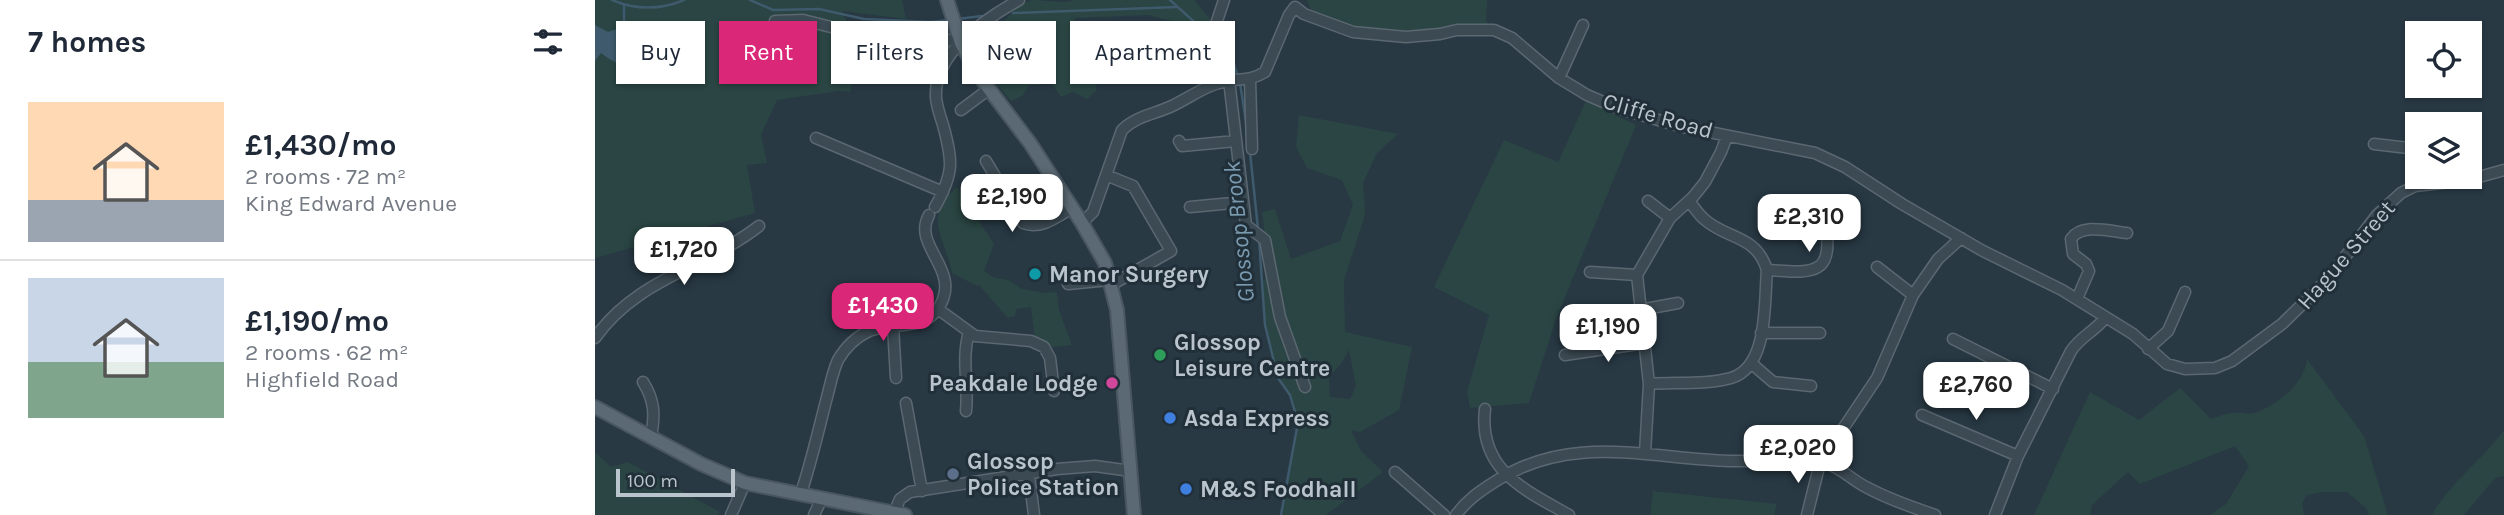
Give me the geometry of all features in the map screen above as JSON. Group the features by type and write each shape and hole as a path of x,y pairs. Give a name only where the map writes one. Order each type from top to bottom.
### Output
{"main road":[{"path":"947,0 961,43 977,73 1030,143 1100,251 1117,310 1134,515"},
{"path":"595,407 701,464 745,482 898,514"}],"street":[{"path":"801,494 839,359 847,347 869,331 922,321 938,309 943,297 944,272 924,232 924,224 950,177 951,164 936,99 937,83 950,56 961,43 981,23 1019,0"},
{"path":"1217,21 1224,0"},
{"name":"Cliffe Road","path":"1249,80 1265,72 1295,7 1304,14 1353,32 1406,37 1457,30 1494,30 1513,38 1559,78 1587,95 1639,116 1815,153 1845,167 1983,251"},
{"path":"775,21 807,21"},
{"path":"817,24 855,33 937,37 961,43"},
{"path":"1559,78 1583,26"},
{"path":"1235,81 1249,80 1252,149"},
{"path":"1082,223 1089,219 1093,212 1122,130 1131,122 1170,107 1203,89 1222,84"},
{"path":"1233,84 1245,225 1265,240 1280,317 1305,387"},
{"path":"961,110 989,89"},
{"path":"1645,453 1649,384 1637,275 1670,218 1689,201 1710,174 1727,136"},
{"path":"816,138 943,192"},
{"path":"1179,141 1182,146 1236,141"},
{"path":"2374,144 2405,148"},
{"path":"986,161 1023,223 1033,227 1072,208"},
{"name":"Hague Street","path":"2482,176 2504,170"},
{"path":"1068,284 1110,283 1171,251 1133,186 1106,175"},
{"name":"Hague Street","path":"1983,251 2077,299 2133,334 2167,364 2185,369 2215,368 2232,361 2300,309 2328,279 2387,204 2410,189"},
{"path":"1648,201 1670,218"},
{"path":"1649,384 1728,379 1744,372 1759,349 1767,270 1763,258 1754,246 1704,219 1689,201"},
{"path":"1191,207 1243,202"},
{"path":"1767,270 1809,270 1817,267 1827,257 1829,248 1822,221 1818,211 1807,205"},
{"path":"595,338 623,306 651,287 743,238 759,226"},
{"path":"2077,299 2089,271 2086,264 2073,254 2071,239 2074,234 2082,229 2127,233"},
{"path":"1807,515 1820,463 1882,367 1913,295 1938,259 1961,238"},
{"path":"1877,267 1913,295"},
{"path":"1590,272 1637,275"},
{"path":"2148,349 2168,331 2185,292"},
{"path":"1640,310 1678,303"},
{"path":"938,309 969,332 982,338 1031,341 1044,347 1050,358 1054,391"},
{"path":"1995,515 2018,456 2073,347 2105,318"},
{"path":"893,326 896,379"},
{"path":"966,411 968,395 964,361 969,332"},
{"path":"1761,333 1820,334"},
{"path":"1953,339 2053,389"},
{"path":"1565,355 1645,343"},
{"path":"1752,363 1773,382 1811,386"},
{"path":"643,382 654,402 655,416 651,437"},
{"path":"906,403 922,491"},
{"path":"1485,409 1485,432 1491,451 1505,475 1515,484 1569,515"},
{"path":"1922,415 2018,456"},
{"path":"1456,515 1470,499 1505,475 1541,459 1574,452 1604,450 1728,461 1826,463 1906,510 1935,515"},
{"path":"898,514 900,499 910,492 1057,469 1095,467 1131,471"},
{"path":"1395,472 1444,515"},
{"path":"1029,475 1034,515"},
{"path":"731,515 745,482"},
{"path":"814,515 822,498"}],"green space":[{"path":"595,0 902,0 906,19 842,11 846,21 831,21 831,84 851,84 850,92 839,91 777,100 761,135 767,163 747,165 755,213 595,258"},
{"path":"1032,0 1194,0 1212,21 1171,21 1148,15 1074,18 1075,21 1070,21 1070,84 1097,84 1096,91 1087,99 1073,92 1061,97 1052,84 1056,84 1056,21 1003,21 1018,6"},
{"path":"1307,0 1487,0 1486,21 1491,27 1458,25 1417,33 1355,28 1311,10"},
{"path":"998,84 1041,84 1029,85 1023,95 1011,101"},
{"path":"1586,101 1636,125 1556,319 1529,403 1470,408 1467,392 1489,315 1434,287 1504,140 1558,162"},
{"path":"1299,115 1398,134 1377,153 1363,183 1365,215 1344,280 1345,332 1412,347 1399,410 1360,432 1351,430 1361,451 1383,472 1326,515 1281,515 1298,422 1290,395 1278,378 1265,325 1263,282 1269,269 1262,212 1275,209 1291,259 1340,241 1353,205 1342,180 1307,168 1296,147","holes":["1349,350 1356,386 1350,399 1330,397 1329,377"]},
{"path":"957,187 994,244 984,271 995,278 1008,280 1022,289 1057,292 1059,310 1072,345 1053,347 1035,338 1031,307 1016,309 1015,316 1008,318 979,285 952,273 939,231 938,214 942,203"},
{"path":"2307,359 2364,436 2388,515 2369,515 2366,508 2347,492 2323,492 2307,495 2302,503 2304,515 2210,515 2226,504 2249,466 2235,446 2140,484 2128,472 2092,505 2090,515 2034,515 2090,392 2139,420 2180,388 2211,419 2230,413 2253,413 2276,402 2291,390 2302,376"},
{"path":"2504,430 2504,476 2495,478 2464,515 2432,515 2448,492"},
{"path":"595,452 611,467 628,462 720,512 718,515 595,515"},
{"path":"1653,491 1777,504 1774,515 1650,515"}],"water":[{"path":"595,25 608,32 616,30 616,62 601,53 595,61"}],"waterway":[{"path":"612,0 648,8 684,0"},
{"path":"750,0 773,10 819,9 864,19 930,22 950,20"},
{"name":"Glossop Brook","path":"1170,0 1231,55 1238,77"},
{"path":"624,5 624,21"},
{"path":"1013,13 1177,7"},
{"path":"957,19 982,16"},
{"name":"Glossop Brook","path":"1240,83 1247,128"},
{"name":"Glossop Brook","path":"1250,152 1258,229"},
{"name":"Glossop Brook","path":"1259,239 1265,325 1278,378 1290,395 1298,422 1281,515"}],"place":[{"name":"Manor Surgery","path":"1035,274"},
{"name":"Glossop Leisure Centre","path":"1160,355"},
{"name":"Peakdale Lodge","path":"1112,383"},
{"name":"Asda Express","path":"1170,418"},
{"name":"Glossop Police Station","path":"953,474"},
{"name":"M&S Foodhall","path":"1186,489"}]}
